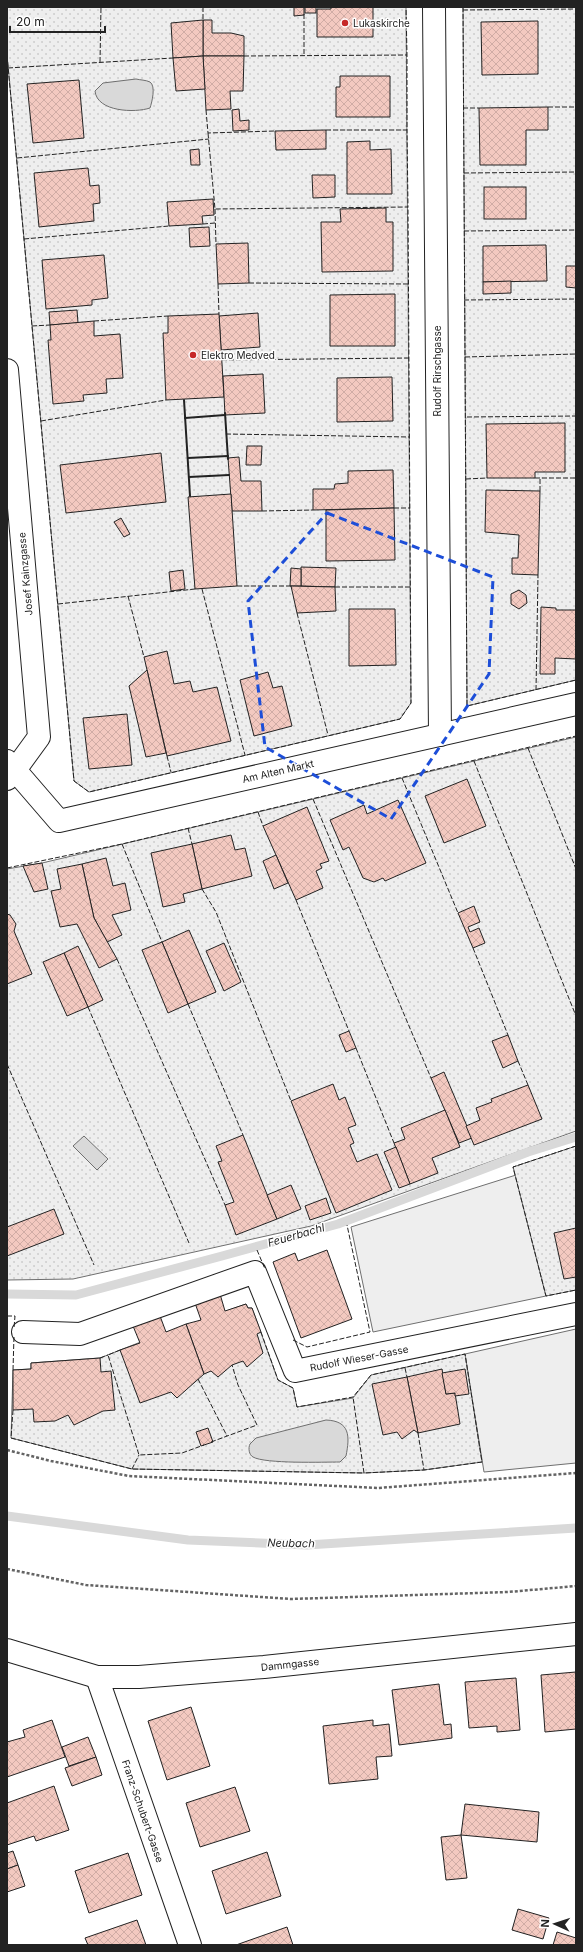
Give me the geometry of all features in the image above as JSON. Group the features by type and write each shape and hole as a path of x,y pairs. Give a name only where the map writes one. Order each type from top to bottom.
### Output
{"street":[{"name":"Rudolf Rirschgasse","path":"434,7 440,735"},
{"name":"Josef Kainzgasse","path":"7,370 39,737 10,770"},
{"name":"Am Alten Markt","path":"10,770 60,821 576,704"},
{"name":"Rudolf Wieser-Gasse","path":"23,1332 80,1334 255,1272 295,1371 576,1314"},
{"name":"Dammgasse","path":"7,1650 97,1677 181,1675 576,1634"},
{"name":"Franz-Schubert-Gasse","path":"97,1677 190,1945"}],"path":[{"path":"7,1450 51,1461 129,1476 378,1488 576,1473"},
{"path":"7,1569 86,1585 291,1599 508,1592 576,1586"}],"highlighted area":[{"path":"327,513 493,577 489,674 391,819 265,747 248,601"}],"shaded area":[{"path":"7,7 406,7 411,703 400,719 89,792 74,781 7,55"},
{"path":"463,7 576,7 576,680 467,706"},
{"path":"136,79 148,81 152,84 153,94 150,108 143,110 118,109 109,107 97,98 95,91 103,83"},
{"path":"576,737 576,1131 311,1226 73,1279 7,1280 7,869 42,863"},
{"path":"84,1136 108,1159 97,1170 73,1146"},
{"path":"576,1146 576,1290 546,1296 513,1167"},
{"path":"516,1175 546,1296 373,1332 351,1227"},
{"path":"246,1304 248,1308 252,1308 278,1380 293,1388 297,1407 353,1398 371,1375 465,1354 482,1462 424,1470 364,1473 132,1469 11,1438 13,1370 31,1369 31,1363 100,1358 166,1332 187,1327 201,1320"},
{"path":"576,1329 576,1463 484,1472 465,1354"},
{"path":"326,1420 340,1423 344,1427 348,1436 346,1456 340,1462 269,1461 253,1457 250,1453 250,1444 256,1438"}],"building":[{"path":"294,7 304,7 304,15 294,16"},
{"path":"305,7 316,7 316,13 305,13"},
{"name":"Lukaskirche","path":"331,7 373,7 373,37 317,37 317,9 331,9"},
{"path":"203,20 212,20 212,33 231,33 244,36 244,56 203,56"},
{"path":"203,20 203,56 173,58 171,23"},
{"path":"538,21 538,74 482,75 481,22"},
{"path":"203,56 244,56 243,91 230,91 231,109 206,110"},
{"path":"203,56 205,89 176,91 173,58"},
{"path":"340,76 390,76 390,117 336,117 336,87 340,87"},
{"path":"79,80 84,138 33,143 27,84"},
{"path":"548,107 548,130 526,130 526,165 480,165 479,108"},
{"path":"239,109 240,121 249,120 249,130 233,131 232,110"},
{"path":"326,130 326,149 276,150 275,131"},
{"path":"370,141 370,150 391,149 392,194 347,194 347,142"},
{"path":"199,149 200,165 191,165 190,150"},
{"path":"88,168 90,186 99,185 100,203 93,204 94,221 39,227 34,173"},
{"path":"312,175 335,175 335,197 313,198"},
{"path":"484,187 526,187 526,219 484,219"},
{"path":"213,199 214,215 202,216 203,224 169,226 167,202"},
{"path":"386,208 386,222 393,222 393,271 322,272 321,222 341,222 340,209"},
{"path":"209,227 210,246 190,247 189,228"},
{"path":"248,243 249,283 218,284 216,244"},
{"path":"546,245 547,281 483,282 483,246"},
{"path":"104,255 108,298 92,300 92,305 46,309 42,260"},
{"path":"566,266 576,266 576,288 566,287"},
{"path":"511,281 511,293 483,294 483,282"},
{"path":"395,294 395,346 330,346 330,295"},
{"path":"77,310 78,323 50,325 49,312"},
{"path":"258,313 260,347 221,350 219,316"},
{"name":"Elektro Medved","path":"219,314 224,397 166,400 163,333 168,333 168,316"},
{"path":"94,321 94,336 120,334 123,378 106,379 107,393 83,395 84,401 53,404 48,340 51,340 50,325"},
{"path":"263,374 265,413 225,415 223,376"},
{"path":"392,377 393,421 337,422 337,378"},
{"path":"565,423 565,472 535,472 535,478 487,478 486,424"},
{"path":"247,446 262,446 261,465 246,465"},
{"path":"161,453 166,502 66,513 60,465"},
{"path":"239,457 241,481 261,481 262,511 232,511 228,458"},
{"path":"393,470 394,508 313,510 313,489 334,489 335,484 348,483 348,471"},
{"path":"486,490 540,491 538,575 512,574 512,558 518,558 519,535 485,532"},
{"path":"231,494 237,586 195,589 188,497"},
{"path":"394,508 395,560 326,561 326,510"},
{"path":"121,518 130,534 124,537 114,522"},
{"path":"301,567 336,568 335,587 301,586"},
{"path":"291,568 301,569 301,586 290,586"},
{"path":"183,570 185,589 171,591 169,572"},
{"path":"291,586 335,587 336,611 297,613"},
{"path":"519,590 526,595 527,603 519,609 511,604 511,594"},
{"path":"541,607 556,608 556,610 576,610 576,659 555,658 555,674 540,674"},
{"path":"349,609 395,609 396,665 349,666"},
{"path":"167,651 174,684 190,681 193,692 217,687 231,741 167,756 144,657"},
{"path":"147,670 166,753 146,757 129,686"},
{"path":"268,672 273,688 282,686 292,726 254,736 240,680"},
{"path":"127,714 132,765 89,769 83,718"},
{"path":"467,779 486,826 444,843 425,796"},
{"path":"398,800 426,863 385,881 383,878 374,882 363,878 349,847 343,850 330,820 364,805 367,814"},
{"path":"307,807 329,861 320,864 322,868 316,871 323,888 296,900 263,826"},
{"path":"231,835 235,850 245,848 252,876 202,889 192,844"},
{"path":"192,844 202,889 183,894 185,902 163,907 151,853"},
{"path":"276,855 288,883 274,889 263,861"},
{"path":"106,858 113,886 125,883 131,910 112,915 122,935 107,942 94,918 82,864"},
{"path":"42,863 48,889 34,892 23,866"},
{"path":"82,864 94,918 117,959 99,968 77,924 60,927 51,891 61,889 57,869"},
{"path":"474,906 480,922 468,927 470,932 479,928 485,943 473,948 458,913"},
{"path":"7,914 10,915 16,924 14,931 32,974 7,984"},
{"path":"189,930 216,992 188,1004 162,942"},
{"path":"162,942 188,1004 168,1013 142,950"},
{"path":"224,943 241,982 224,991 206,951"},
{"path":"78,946 103,1000 88,1007 64,953"},
{"path":"64,953 88,1007 67,1016 43,962"},
{"path":"349,1031 356,1048 346,1052 339,1035"},
{"path":"508,1035 518,1061 503,1068 492,1041"},
{"path":"444,1072 472,1138 459,1143 431,1078"},
{"path":"333,1084 339,1100 345,1097 356,1125 348,1128 354,1143 350,1145 357,1162 377,1154 392,1190 336,1213 291,1101"},
{"path":"528,1085 542,1119 474,1145 466,1126 480,1120 476,1108 492,1102 491,1099"},
{"path":"445,1110 460,1147 432,1158 438,1173 410,1184 394,1143 405,1139 401,1128"},
{"path":"243,1135 277,1219 236,1235 225,1205 234,1202 218,1162 222,1161 216,1146"},
{"path":"396,1147 410,1184 399,1188 384,1152"},
{"path":"291,1185 301,1209 277,1219 267,1195"},
{"path":"326,1198 331,1213 310,1220 305,1206"},
{"path":"54,1209 64,1234 7,1256 7,1227"},
{"path":"576,1228 576,1277 564,1279 554,1233"},
{"path":"327,1250 352,1319 301,1338 273,1262 295,1253 298,1261"},
{"path":"220,1294 225,1311 246,1304 248,1308 252,1308 261,1332 257,1334 263,1353 247,1367 243,1361 232,1365 218,1377 211,1371 204,1374 186,1324 201,1320 195,1303"},
{"path":"160,1316 166,1332 186,1324 204,1374 177,1398 171,1392 140,1403 120,1350 140,1343 133,1326"},
{"path":"100,1358 101,1372 111,1371 115,1410 103,1411 74,1425 68,1415 55,1421 34,1422 33,1409 13,1410 13,1370 31,1369 31,1363"},
{"path":"442,1369 446,1394 455,1393 460,1424 418,1433 407,1377"},
{"path":"465,1369 469,1394 455,1396 455,1393 446,1394 442,1373"},
{"path":"407,1377 418,1433 414,1430 402,1439 397,1432 383,1435 372,1384"},
{"path":"208,1428 213,1442 201,1446 196,1432"},
{"path":"576,1672 576,1729 545,1732 541,1675"},
{"path":"516,1678 520,1730 497,1732 497,1726 469,1728 465,1682"},
{"path":"439,1684 444,1725 451,1724 452,1738 399,1745 392,1690"},
{"path":"191,1707 210,1766 167,1780 148,1721"},
{"path":"52,1720 65,1757 7,1777 7,1742 25,1737 23,1730"},
{"path":"373,1720 373,1726 389,1724 392,1756 376,1757 378,1779 329,1784 323,1726"},
{"path":"88,1737 96,1757 69,1766 62,1747"},
{"path":"96,1757 102,1775 72,1786 65,1768"},
{"path":"54,1786 69,1830 36,1841 34,1836 7,1845 7,1803"},
{"path":"235,1787 250,1831 200,1847 186,1803"},
{"path":"465,1804 539,1812 537,1842 461,1835"},
{"path":"461,1835 467,1878 446,1880 441,1837"},
{"path":"13,1851 18,1865 7,1869 7,1853"},
{"path":"267,1852 281,1896 226,1914 212,1871"},
{"path":"128,1853 142,1895 89,1913 75,1871"},
{"path":"18,1865 25,1886 7,1892 7,1869"},
{"path":"518,1909 549,1918 543,1939 512,1930"},
{"path":"137,1920 146,1945 88,1945 85,1938"},
{"path":"287,1927 293,1945 236,1945"},
{"path":"557,1932 576,1938 576,1945 553,1945"}],"waterway":[{"name":"Feuerbachl","path":"7,1294 76,1295 338,1224 528,1152 576,1137"},
{"name":"Neubach","path":"7,1516 188,1540 307,1545 576,1528"}],"fence":[{"path":"100,62 101,7"},
{"path":"203,7 203,20"},
{"path":"244,56 407,55 406,7"},
{"path":"463,7 467,706 576,680"},
{"path":"463,10 576,9"},
{"path":"304,14 304,56"},
{"path":"7,55 74,781 89,792 400,719 411,703 408,207"},
{"path":"326,130 407,130 407,55"},
{"path":"8,68 173,58"},
{"path":"548,107 576,107"},
{"path":"463,108 479,108"},
{"path":"206,110 208,133 275,131"},
{"path":"208,133 215,209 408,207 407,130"},
{"path":"17,158 209,139"},
{"path":"464,173 576,172"},
{"path":"215,209 216,244"},
{"path":"203,224 215,223"},
{"path":"24,239 169,226"},
{"path":"464,231 576,230"},
{"path":"249,283 408,284"},
{"path":"218,284 219,314"},
{"path":"464,300 576,299"},
{"path":"94,321 168,316"},
{"path":"32,326 50,325"},
{"path":"465,357 576,354"},
{"path":"222,360 409,358"},
{"path":"41,421 166,400"},
{"path":"467,417 576,416"},
{"path":"226,434 409,437"},
{"path":"466,479 487,478"},
{"path":"535,478 576,478"},
{"path":"540,478 540,491"},
{"path":"394,508 410,508"},
{"path":"262,511 313,510"},
{"path":"536,690 538,575"},
{"path":"237,586 291,586"},
{"path":"335,587 410,587"},
{"path":"58,604 195,589"},
{"path":"202,589 245,755"},
{"path":"128,596 144,657"},
{"path":"297,613 328,735"},
{"path":"7,868 122,844 576,736"},
{"path":"528,748 576,869"},
{"path":"167,756 171,772"},
{"path":"474,761 576,1016"},
{"path":"402,778 458,913"},
{"path":"313,799 431,1078"},
{"path":"258,812 263,826"},
{"path":"188,828 192,844"},
{"path":"122,844 162,942"},
{"path":"202,889 216,912 291,1101"},
{"path":"296,900 349,1031"},
{"path":"473,948 508,1035"},
{"path":"117,959 225,1205"},
{"path":"188,1004 243,1135"},
{"path":"88,1007 189,1243"},
{"path":"356,1048 394,1143"},
{"path":"518,1061 528,1085"},
{"path":"7,1064 94,1265"},
{"path":"576,1146 513,1167 546,1296 576,1290"},
{"path":"293,1340 307,1347 370,1332 347,1225"},
{"path":"257,1250 265,1269"},
{"path":"7,1316 15,1316 14,1328"},
{"path":"261,1332 278,1380 293,1388 297,1407 353,1397 371,1375 465,1354 482,1462 424,1470 364,1473 353,1397"},
{"path":"13,1370 14,1336"},
{"path":"120,1350 108,1355 139,1455 182,1453 204,1445"},
{"path":"100,1358 108,1355"},
{"path":"211,1442 257,1425 238,1385 232,1365"},
{"path":"405,1368 407,1377"},
{"path":"198,1379 227,1436"},
{"path":"13,1410 11,1438 132,1469 364,1473"},
{"path":"418,1433 424,1470"},
{"path":"132,1469 139,1455"}],"wall":[{"path":"184,400 190,496"},
{"path":"225,413 228,459"},
{"path":"185,418 225,415"},
{"path":"188,458 228,456"},
{"path":"189,477 229,475"}],"place":[{"name":"Lukaskirche","path":"345,23"},
{"name":"Elektro Medved","path":"193,355"}]}
